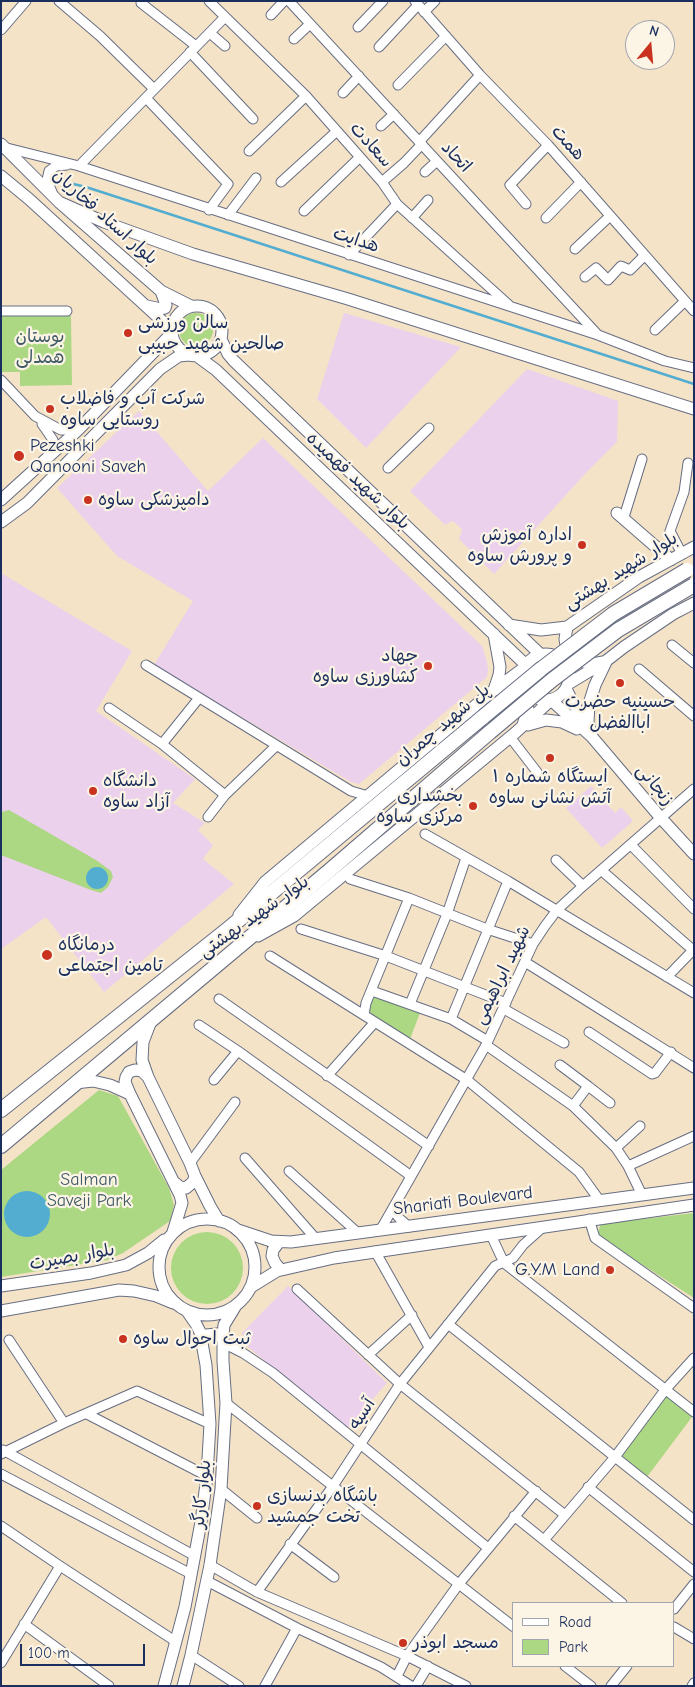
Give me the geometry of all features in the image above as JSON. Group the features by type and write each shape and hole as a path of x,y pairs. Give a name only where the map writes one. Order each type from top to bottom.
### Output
{"main road":[{"name":"بلوار استاد فخاریان","path":"4,146 57,199 161,291 192,306"},
{"name":"بلوار استاد فخاریان","path":"1,176 29,198 172,332"},
{"path":"1,181 13,186"},
{"path":"57,199 104,222 193,254 348,299 694,409"},
{"path":"146,306 165,308 166,305 161,291"},
{"path":"1,522 26,503 160,369 179,356 193,356 205,355 212,352 221,339 222,326 216,314 205,307 192,306 178,315 173,322 172,332 177,347 193,356"},
{"path":"1,500 78,430 172,332"},
{"name":"بلوار شهید فهمیده","path":"221,339 228,354 234,361 540,654"},
{"name":"بلوار شهید فهمیده","path":"193,356 216,370 494,634 525,666"},
{"path":"620,515 671,560"},
{"name":"بلوار شهید بهشتی","path":"509,625 541,630 567,627 639,577 694,547"},
{"name":"پل شهید چمران","path":"228,928 541,669 612,614 694,567"},
{"name":"پل شهید چمران","path":"238,948 552,680 618,630 694,585"},
{"path":"592,737 567,687 568,669 563,661 550,654 540,654 530,659 525,666 522,680 528,692 538,699 551,700 558,697 567,687 606,661 624,646 673,614 694,603"},
{"path":"567,627 566,645 575,657 583,662 592,664 606,661"},
{"path":"494,634 500,667 494,690 510,689 518,693 524,700 528,710 522,728"},
{"path":"592,737 588,722 589,704 594,685 606,661"},
{"name":"بلوار شهید بهشتی","path":"1,1110 228,928 265,882 525,666"},
{"path":"551,700 592,737"},
{"name":"بلوار شهید بهشتی","path":"1,1146 238,948 294,916 522,728 551,700"},
{"path":"522,728 538,721 554,720 571,725 592,737"},
{"name":"زنجانی","path":"592,737 694,854"},
{"path":"151,1021 143,1042 142,1060 148,1077 195,1176 220,1221"},
{"path":"148,1077 142,1071 135,1070 129,1072 125,1082 174,1182 182,1204 171,1234 161,1251 158,1268 161,1284 176,1305"},
{"path":"75,1083 93,1082 110,1085 130,1094"},
{"path":"174,1182 180,1187 186,1188 193,1182 195,1176"},
{"name":"Shariati Boulevard","path":"238,1230 271,1241 291,1242 694,1188"},
{"name":"Shariati Boulevard","path":"251,1287 268,1275 281,1270 375,1251 694,1205"},
{"path":"1,1311 119,1290 156,1296 187,1311 208,1316 222,1313 235,1307 245,1298 255,1273 255,1260 250,1246 238,1230 220,1221 210,1219 190,1222 171,1234"},
{"name":"بلوار بصیرت","path":"1,1286 91,1273 126,1265 148,1253 171,1234"},
{"path":"279,1242 272,1256 281,1270"},
{"name":"بلوار کارگر","path":"183,1686 207,1581 222,1489 226,1403 224,1325 235,1307"},
{"name":"بلوار کارگر","path":"164,1686 195,1556 206,1476 210,1424 202,1338 196,1324 187,1311"},
{"path":"202,1338 206,1335 217,1334 223,1341"}],"street":[{"path":"1,30 26,1"},
{"path":"59,1 100,36 154,89"},
{"name":"سعادت","path":"209,1 306,96 382,182 397,204 511,307"},
{"path":"271,15 284,1"},
{"name":"اتحاد","path":"289,1 598,335"},
{"path":"358,28 383,1"},
{"path":"379,47 419,6 435,1"},
{"path":"141,3 193,49 253,119"},
{"name":"همت","path":"419,6 480,75 548,144 694,311"},
{"path":"57,199 49,188 47,180 50,171 56,166 76,165 146,98 225,17"},
{"path":"294,39 310,24"},
{"path":"210,33 224,46"},
{"path":"398,85 446,36"},
{"path":"382,182 404,163 480,75"},
{"path":"343,92 359,76"},
{"path":"249,152 306,96"},
{"path":"146,98 228,184 209,210"},
{"path":"381,126 394,114"},
{"path":"281,182 337,131"},
{"path":"526,204 510,185 548,144"},
{"name":"هدایت","path":"4,146 76,165 209,210 598,335 665,361 694,368"},
{"path":"304,211 360,157"},
{"path":"425,172 437,161"},
{"path":"228,216 256,178"},
{"path":"546,218 581,182"},
{"path":"412,218 428,200"},
{"path":"349,254 397,204"},
{"path":"575,249 610,216"},
{"path":"585,277 596,268 608,280 621,266 630,270 644,256"},
{"path":"655,330 685,301"},
{"path":"1,311 67,311"},
{"path":"1,380 35,416 53,440 54,453"},
{"path":"35,416 61,430 78,430"},
{"path":"388,468 429,428"},
{"path":"620,515 642,459"},
{"path":"682,554 670,531 684,492 688,463"},
{"path":"672,645 694,663"},
{"path":"146,665 352,791 368,796"},
{"path":"639,669 694,716"},
{"path":"162,744 199,698"},
{"path":"109,708 162,744 224,795"},
{"path":"510,737 537,772"},
{"path":"208,817 224,795 276,746"},
{"name":"شهید ابراهیمی","path":"381,1229 487,1043 533,944 557,910 660,817 694,789"},
{"path":"425,834 508,881 694,993"},
{"path":"631,844 694,909"},
{"path":"410,1004 447,914 466,858"},
{"path":"556,860 583,886"},
{"path":"601,870 693,949 667,977"},
{"path":"350,879 409,898 487,929 533,944"},
{"path":"451,1019 508,881"},
{"path":"364,1015 366,1003 409,898"},
{"path":"301,929 386,956 465,986 505,1006 564,1043"},
{"path":"270,956 467,1080 579,1172 600,1201"},
{"path":"525,962 694,1068"},
{"path":"372,992 451,1019 573,1106 616,1148 628,1166 642,1196"},
{"path":"219,1000 429,1146"},
{"path":"327,1076 375,1022"},
{"path":"199,1025 411,1176"},
{"path":"589,1032 652,1074 655,1073 671,1052"},
{"path":"214,1080 238,1051"},
{"path":"560,1065 610,1103"},
{"path":"573,1106 588,1086"},
{"path":"190,1162 235,1102"},
{"path":"616,1148 640,1126"},
{"path":"628,1166 694,1136"},
{"path":"245,1158 316,1239"},
{"path":"289,1171 358,1233"},
{"path":"394,1206 395,1213 409,1227"},
{"path":"590,1219 595,1238 694,1308"},
{"name":"آسیه","path":"257,1592 333,1486 400,1384 495,1266 513,1258 523,1245 543,1227"},
{"path":"491,1235 504,1263 694,1412"},
{"path":"375,1251 429,1347"},
{"path":"297,1290 400,1384 565,1515"},
{"path":"368,1355 412,1315"},
{"path":"448,1324 694,1520"},
{"path":"9,1340 64,1423"},
{"path":"223,1341 273,1373 360,1446 488,1548"},
{"path":"544,1540 615,1457 665,1390 694,1358"},
{"path":"2,1452 137,1391 210,1424"},
{"path":"226,1403 512,1626"},
{"path":"87,1414 206,1476"},
{"path":"2,1452 195,1556"},
{"path":"1,1474 191,1574"},
{"path":"588,1487 694,1572"},
{"path":"222,1489 257,1518"},
{"path":"397,1676 407,1656 458,1585 536,1491"},
{"path":"514,1516 621,1602"},
{"path":"1,1526 176,1641"},
{"path":"290,1544 334,1577"},
{"path":"210,1565 257,1592 407,1656 466,1686"},
{"path":"1,1663 4,1650 24,1624 60,1566"},
{"path":"207,1581 297,1628 381,1667 412,1686"},
{"path":"675,1608 694,1584"},
{"path":"24,1624 109,1686"},
{"path":"265,1686 297,1628"},
{"path":"675,1628 694,1639"},
{"path":"191,1655 239,1686"},
{"path":"416,1686 428,1666"},
{"path":"566,1667 591,1686"},
{"path":"610,1686 626,1667"}],"shaded area":[{"path":"344,313 461,347 366,448 317,399"},
{"path":"527,369 618,401 617,442 584,475 494,574 459,539 462,530 458,525 452,521 445,525 410,491"},
{"path":"139,411 208,491 263,438 482,646 487,662 487,677 359,784 351,782 154,665 193,601 117,556 57,488"},
{"name":"دانشگاه آزاد ساوه","path":"1,573 132,651 96,711 195,779 173,803 205,823 198,830 213,845 203,859 234,884 104,992 46,917 1,949"},
{"path":"591,786 615,813 621,807 633,821 602,848 566,808"},
{"path":"288,1286 387,1383 347,1428 248,1347 242,1333"}],"green space":[{"path":"196,313 203,314 208,318 212,323 212,337 208,342 203,346 196,347 189,346 184,342 180,337 179,330 180,323 184,318 189,314"},
{"name":"بوستان همدلی","path":"1,316 71,316 72,385 20,386 20,372 1,372"},
{"path":"9,810 96,860 111,871 113,877 108,887 101,893 1,855 1,812"},
{"path":"374,996 420,1013 410,1039 368,1013"},
{"name":"Salman Saveji Park","path":"99,1090 118,1096 169,1188 174,1205 170,1221 123,1253 107,1260 1,1277 1,1170"},
{"path":"694,1213 694,1298 598,1236 600,1224"},
{"path":"207,1232 227,1238 237,1248 243,1268 237,1288 227,1298 207,1304 187,1298 177,1288 171,1268 177,1248 187,1238"},
{"path":"666,1396 692,1417 647,1477 620,1456"}],"water":[{"path":"97,867 107,874 108,878 101,888 97,889 87,882 86,878 93,868"},
{"path":"27,1191 40,1195 46,1201 50,1214 46,1227 40,1233 27,1237 14,1233 8,1227 4,1214 8,1201 14,1195"}],"waterway":[{"path":"61,181 86,187 694,384"}],"place":[{"name":"سالن ورزشی صالحین شهید حبیبی","path":"128,333"},
{"name":"شرکت آب و فاضلاب روستایی ساوه","path":"50,409"},
{"name":"Pezeshki Qanooni Saveh","path":"19,456"},
{"name":"دامپزشکی ساوه","path":"88,500"},
{"name":"اداره آموزش و پرورش ساوه","path":"582,545"},
{"name":"جهاد کشاورزی ساوه","path":"428,666"},
{"name":"حسینیه حضرت اباالفضل","path":"620,683"},
{"name":"ایستگاه شماره ۱ آتش نشانی ساوه","path":"550,758"},
{"name":"دانشگاه آزاد ساوه","path":"93,791"},
{"name":"بخشداری مرکزی ساوه","path":"473,806"},
{"name":"درمانگاه تامین اجتماعی","path":"47,955"},
{"name":"G.Y.M Land","path":"610,1270"},
{"name":"ثبت احوال ساوه","path":"123,1339"},
{"name":"باشگاه بدنسازی تخت جمشید","path":"257,1506"},
{"name":"مسجد ابوذر","path":"403,1643"}]}
